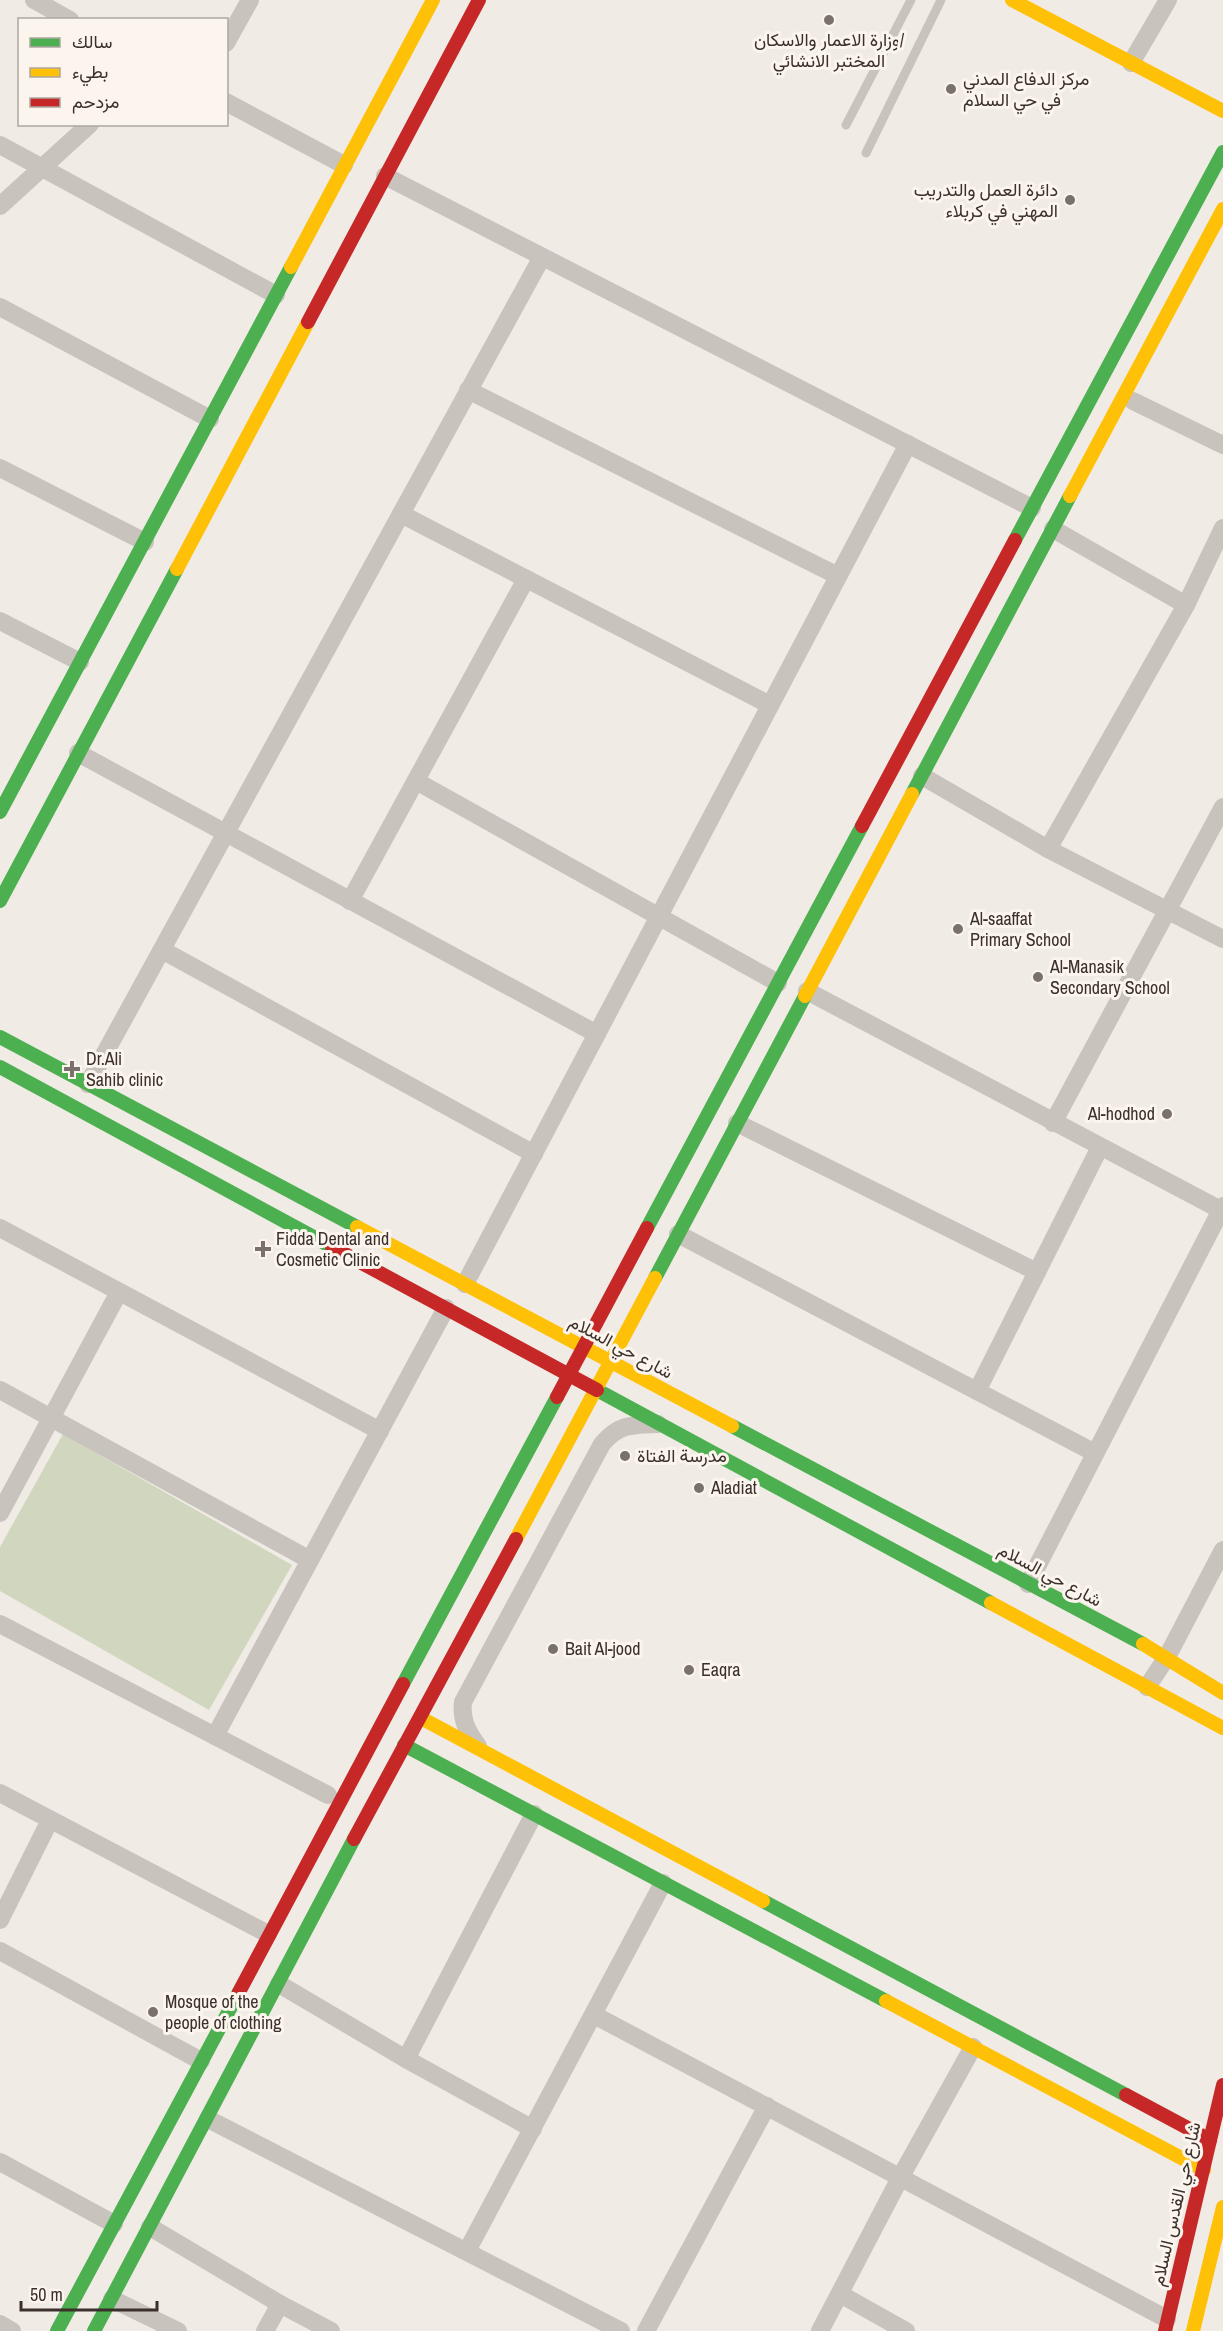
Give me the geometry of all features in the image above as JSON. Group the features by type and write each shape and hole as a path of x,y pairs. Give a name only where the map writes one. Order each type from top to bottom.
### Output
{"street":[{"path":"34,0 66,18"},
{"path":"228,39 250,0"},
{"path":"0,812 433,0"},
{"path":"0,901 479,0"},
{"path":"1012,0 1223,111"},
{"path":"1131,63 1168,0"},
{"path":"228,103 344,165"},
{"path":"0,206 88,126"},
{"path":"0,145 276,295"},
{"path":"57,2331 1223,152"},
{"path":"386,176 1032,508"},
{"path":"94,2331 1223,209"},
{"path":"88,1084 542,257"},
{"path":"0,307 210,419"},
{"path":"468,390 838,576"},
{"path":"1133,401 1223,445"},
{"path":"465,1284 908,444"},
{"path":"0,468 145,542"},
{"path":"401,514 770,705"},
{"path":"1048,849 1185,605 1223,528"},
{"path":"1053,529 1185,605"},
{"path":"350,901 526,579"},
{"path":"113,601 119,615"},
{"path":"0,621 82,657 100,652"},
{"path":"132,624 147,625"},
{"path":"966,631 967,642 975,649 980,651 990,647"},
{"path":"953,655 969,653 976,661 977,671"},
{"path":"113,661 120,675"},
{"path":"78,753 597,1034"},
{"path":"922,776 1048,849 1223,939"},
{"path":"416,781 777,983"},
{"path":"1053,1123 1223,807"},
{"path":"162,950 534,1154"},
{"path":"807,991 1053,1123 1222,1208 1028,1584"},
{"name":"شارع حي السلام","path":"0,1037 1167,1657 1223,1693"},
{"path":"27,1052 6,1071 1223,1728"},
{"path":"737,1123 1037,1272"},
{"path":"977,1391 1100,1147"},
{"path":"0,1228 380,1431"},
{"path":"678,1234 1095,1453"},
{"path":"0,1513 119,1292"},
{"path":"215,1736 446,1308"},
{"path":"518,1347 530,1336 534,1321"},
{"path":"593,1328 596,1339 606,1346 617,1344 622,1339"},
{"path":"0,1390 310,1560"},
{"path":"555,1399 560,1396 574,1399 581,1412 580,1418"},
{"path":"480,1750 461,1716 463,1702 602,1444 613,1431 624,1426 660,1424"},
{"path":"1148,1687 1167,1657 1223,1550"},
{"path":"0,1624 328,1795"},
{"path":"421,1718 1210,2140"},
{"path":"404,1745 1204,2170"},
{"path":"0,1793 268,1934"},
{"path":"406,2059 534,1814"},
{"path":"0,1920 50,1820"},
{"path":"603,1851 609,1851 619,1843 621,1831 615,1822"},
{"path":"634,1867 631,1862 634,1848 646,1841 652,1842"},
{"path":"467,2251 663,1883"},
{"path":"0,1952 201,2061"},
{"path":"279,1984 406,2059 533,2129"},
{"path":"594,2015 900,2178 1166,2325"},
{"path":"820,2331 900,2178 973,2047"},
{"name":"شارع حي القدس السلام","path":"1166,2325 1223,2085"},
{"path":"646,2331 767,2106"},
{"path":"208,2119 621,2331"},
{"path":"1173,2153 1183,2150 1189,2142 1188,2131 1185,2127"},
{"path":"0,2162 114,2224"},
{"path":"1193,2331 1223,2207"},
{"path":"150,2226 280,2304 331,2331"},
{"path":"840,2294 906,2331"},
{"path":"112,2299 178,2331"},
{"path":"265,2331 280,2304"},
{"path":"0,2324 12,2331"}],"lane":[{"path":"846,125 911,0"},
{"path":"866,153 941,0"}],"green space":[{"path":"63,1434 292,1565 209,1710 0,1591 0,1547"}],"traffic: fast":[{"path":"1015,540 1223,152"},
{"path":"0,812 291,267"},
{"path":"912,794 1070,496"},
{"path":"0,901 177,569"},
{"path":"647,1228 862,826"},
{"path":"655,1278 805,996"},
{"path":"0,1037 357,1227"},
{"path":"0,1067 332,1247"},
{"path":"597,1390 991,1603"},
{"path":"403,1684 557,1397"},
{"path":"732,1426 1143,1644"},
{"path":"404,1745 886,2001"},
{"path":"94,2331 354,1839"},
{"path":"763,1901 1126,2095"},
{"path":"57,2331 239,1992"}],"traffic: slow":[{"path":"291,267 433,0"},
{"path":"1012,0 1223,111"},
{"path":"1070,496 1223,209"},
{"path":"177,569 308,322"},
{"path":"805,996 912,794"},
{"path":"357,1227 732,1426"},
{"path":"516,1539 655,1278"},
{"path":"991,1603 1223,1728"},
{"path":"1143,1644 1223,1693"},
{"path":"421,1718 763,1901"},
{"path":"886,2001 1204,2170"},
{"path":"1193,2331 1223,2207"}],"traffic: jam":[{"path":"308,322 479,0"},
{"path":"862,826 1015,540"},
{"path":"557,1397 647,1228"},
{"path":"332,1247 597,1390"},
{"path":"354,1839 516,1539"},
{"path":"239,1992 403,1684"},
{"path":"1165,2331 1223,2085"},
{"path":"1126,2095 1210,2140"}],"place":[{"name":"وزارة الاعمار والاسكان/ المختبر الانشائي","path":"829,20"},
{"name":"مركز الدفاع المدني في حي السلام","path":"951,89"},
{"name":"دائرة العمل والتدريب المهني في كربلاء","path":"1070,200"},
{"name":"Al-saaffat Primary School","path":"958,929"},
{"name":"Al-Manasik Secondary School","path":"1038,977"},
{"name":"Dr.Ali Sahib clinic","path":"72,1069"},
{"name":"Al-hodhod","path":"1167,1114"},
{"name":"Fidda Dental and Cosmetic Clinic","path":"263,1249"},
{"name":"مدرسة الفتاة","path":"625,1456"},
{"name":"Aladiat","path":"699,1488"},
{"name":"Bait Al-jood","path":"553,1649"},
{"name":"Eaqra","path":"689,1670"},
{"name":"Mosque of the people of clothing","path":"153,2012"}]}
